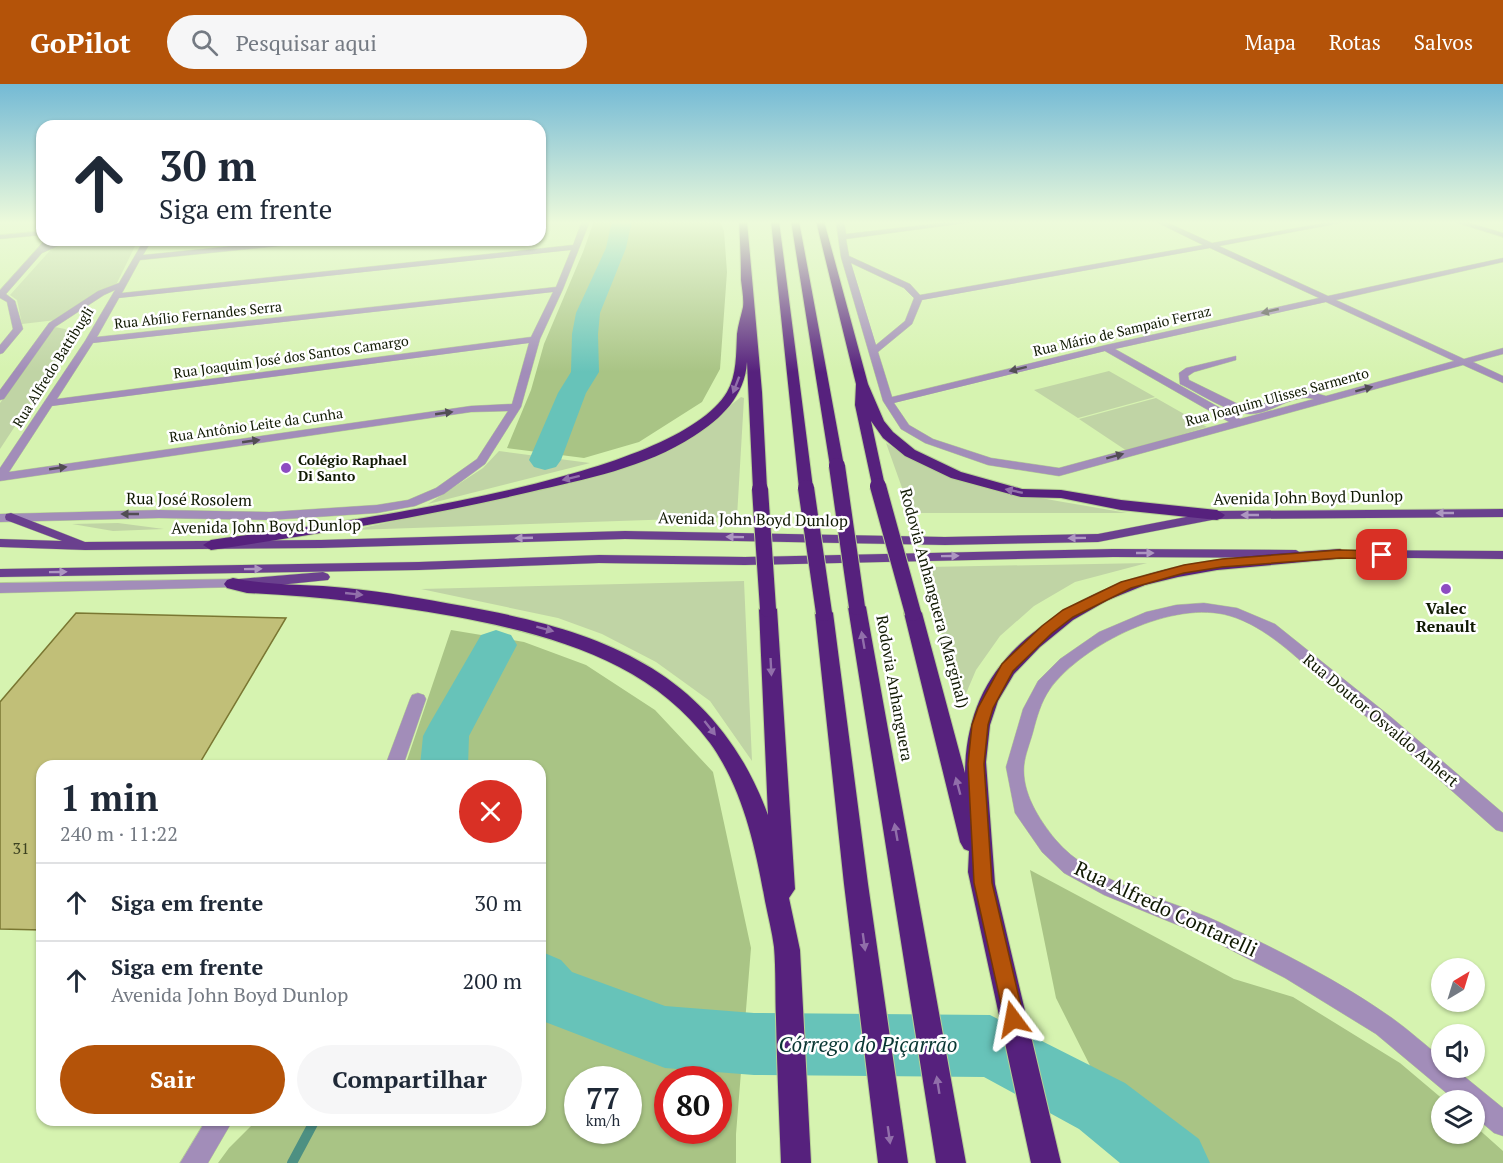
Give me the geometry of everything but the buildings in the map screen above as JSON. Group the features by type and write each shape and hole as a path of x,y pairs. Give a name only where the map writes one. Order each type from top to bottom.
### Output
{"highway":[{"path":"746,271 756,392 790,1011 796,1163"},
{"path":"781,271 806,488 824,613 856,884 893,1163"},
{"name":"Rodovia Anhanguera","path":"804,271 837,466 857,607 951,1163"},
{"name":"Rodovia Anhanguera (Marginal)","path":"833,271 862,384 861,405 878,486 983,883 1046,1163"},
{"path":"212,545 447,507 583,475 645,454 671,442 700,424 724,405 733,393 739,380 743,319 748,307"},
{"path":"862,384 878,422 888,435 910,453 950,473 1021,493 1061,494 1121,505 1217,515"},
{"path":"983,883 976,764 977,743 980,725 990,696 1007,668 1018,656 1068,613 1126,585 1200,566 1340,554"},
{"path":"233,584 362,595 498,618 572,637 610,652 642,669 675,693 703,719 742,778 757,817 766,852 786,950"}],"main road":[{"name":"Avenida John Boyd Dunlop","path":"0,543 85,546 212,545 625,535 945,541 1098,538 1217,515 1503,513"},
{"path":"5,518 85,546"},
{"path":"0,573 418,566 599,559 745,561 1113,553 1503,555"},
{"path":"233,584 418,566"}],"street":[{"path":"0,351 18,329 11,301 0,295 21,271"},
{"name":"Rua Alfredo Battibugli","path":"0,477 90,341 129,271"},
{"path":"115,296 346,271"},
{"name":"Rua José Rosolem","path":"5,518 159,514 270,516 377,509 411,503 440,490 481,461 516,406 535,339 566,271"},
{"path":"849,271 888,401"},
{"path":"876,271 907,286 918,298"},
{"path":"918,298 1070,271"},
{"path":"1269,271 1503,380"},
{"name":"Rua Mário de Sampaio Ferraz","path":"888,401 1106,348 1450,271"},
{"path":"0,397 52,326 101,293 121,285"},
{"name":"Rua Abílio Fernandes Serra","path":"90,341 559,289"},
{"path":"874,351 909,322 918,298"},
{"name":"Rua Joaquim José dos Santos Camargo","path":"50,403 535,339"},
{"path":"1106,348 1238,423"},
{"name":"Rua Joaquim Ulisses Sarmento","path":"888,401 905,427 929,441 988,461 1059,472 1503,351"},
{"path":"1233,358 1190,370 1183,375 1184,382 1237,408 1251,411 1304,393 1325,399"},
{"name":"Rua Antônio Leite da Cunha","path":"0,477 471,409 516,406"},
{"path":"0,588 233,584"},
{"name":"Rua Alfredo Contarelli","path":"1255,620 1232,611 1204,608 1176,610 1146,617 1104,636 1066,663 1044,685 1031,709 1022,737 1015,767 1023,807 1049,846 1071,867 1111,888 1209,928 1293,970 1384,1026 1503,1124"},
{"name":"Rua Doutor Osvaldo Anhert","path":"1255,620 1297,648 1503,824"},
{"path":"396,760 418,699"},
{"path":"193,1163 217,1126"}],"green space":[{"path":"31,271 123,271 116,285 56,320 22,324 17,300 10,295"},
{"path":"575,271 727,271 720,369 702,402 639,442 584,458 507,448 531,390 544,344"},
{"path":"55,327 65,329 72,334 73,338 0,449 0,403"},
{"path":"1109,371 1155,397 1078,418 1034,390"},
{"path":"741,397 744,398 737,517 353,530 541,489 693,435"},
{"path":"1156,398 1207,427 1127,451 1079,419"},
{"path":"886,443 913,459 972,482 1033,497 1127,513 911,513"},
{"path":"499,451 590,463 428,504 483,468"},
{"path":"118,523 164,529 113,531 72,524"},
{"path":"1147,563 1075,582 1034,606 1000,636 976,670 959,710 927,567"},
{"path":"744,581 752,761 710,701 656,662 602,634 558,618 421,589"},
{"path":"451,630 524,642 586,665 655,710 713,772 751,948 736,1134 736,1163 218,1163 251,1126 546,1126 546,760 407,760"},
{"path":"1030,870 1234,979 1293,997 1400,1063 1432,1090 1431,1144 1485,1144 1485,1135 1503,1151 1503,1163 1139,1163 1056,998"}],"waterway":[{"name":"Córrego do Piçarrão","path":"545,460 572,393 585,372 585,334 588,313 606,271"},
{"name":"Córrego do Piçarrão","path":"444,760 446,736 496,645"},
{"name":"Córrego do Piçarrão","path":"546,988 552,995 665,1037 754,1044 990,1046 1102,1106 1175,1163"},
{"path":"292,1163 312,1126"}],"place":[{"name":"Colégio Raphael Di Santo","path":"286,468"},
{"name":"Valec Renault","path":"1446,589"}],"route":[{"path":"1013,1019 983,883 976,764 977,743 985,708 1007,668 1047,629 1068,613 1126,585 1184,569 1222,563 1340,554 1382,555"}]}
